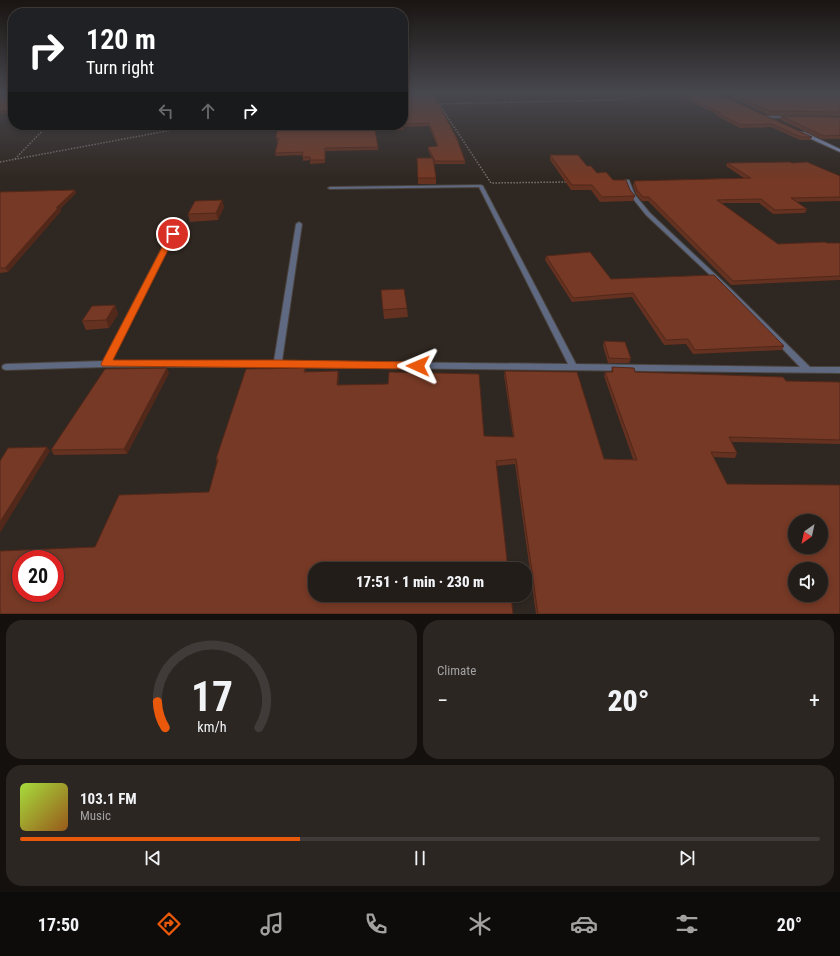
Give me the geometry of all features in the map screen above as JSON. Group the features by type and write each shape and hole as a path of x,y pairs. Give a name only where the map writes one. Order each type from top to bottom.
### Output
{"main road":[{"path":"795,130 840,151"}],"lane":[{"path":"627,181 632,195 648,214 729,290 807,369"},
{"path":"330,188 481,186 574,368"},
{"path":"106,364 179,221"},
{"path":"278,364 299,224"},
{"path":"6,367 106,364 278,364 840,370"}],"path":[{"path":"15,159 43,130"},
{"path":"0,162 172,130"}],"building":[{"path":"408,122 448,122 457,139 465,161 435,161 428,147 438,146 429,123 408,124"},
{"path":"734,122 779,122 812,137 801,137 772,124 741,125"},
{"path":"793,122 840,122 840,135 824,136"},
{"path":"278,130 375,130 378,147 325,148 325,160 310,160 310,157 302,157 303,152 275,153 279,138 276,138"},
{"path":"550,155 578,155 587,166 591,166 597,173 606,172 613,180 626,180 630,190 635,196 602,197 592,185 572,185"},
{"path":"417,158 433,158 436,178 418,178"},
{"path":"807,162 840,176 840,197 791,198 807,209 775,210 761,199 717,200 778,244 825,242 840,243 840,276 733,281 649,197 643,197 637,190 634,181 751,178 727,163"},
{"path":"75,190 56,208 59,207 5,268 0,268 0,192"},
{"path":"222,200 216,213 188,214 195,201"},
{"path":"590,252 611,279 714,275 784,346 695,350 688,339 666,340 633,293 573,298 546,256"},
{"path":"404,289 407,308 383,310 381,290"},
{"path":"115,305 106,320 82,321 92,306"},
{"path":"604,341 625,342 631,359 609,358"},
{"path":"612,367 634,368 635,372 783,377 786,381 840,382 840,440 729,437 737,453 711,452 727,484 840,485 840,614 538,614 532,562 531,562 516,459 496,461 507,562 308,562 308,602 512,602 513,614 0,614 0,551 12,550 12,602 64,602 64,550 24,550 95,547 119,495 209,492 218,459 216,459 246,369 305,368 304,372 338,371 337,385 388,384 389,372 479,374 484,436 514,437 505,371 577,372 604,459 637,460 605,372 613,372"},
{"path":"167,368 124,449 51,450 105,369"},
{"path":"47,447 0,522 0,461 8,448"}],"route":[{"path":"173,234 106,364 418,366"}]}
